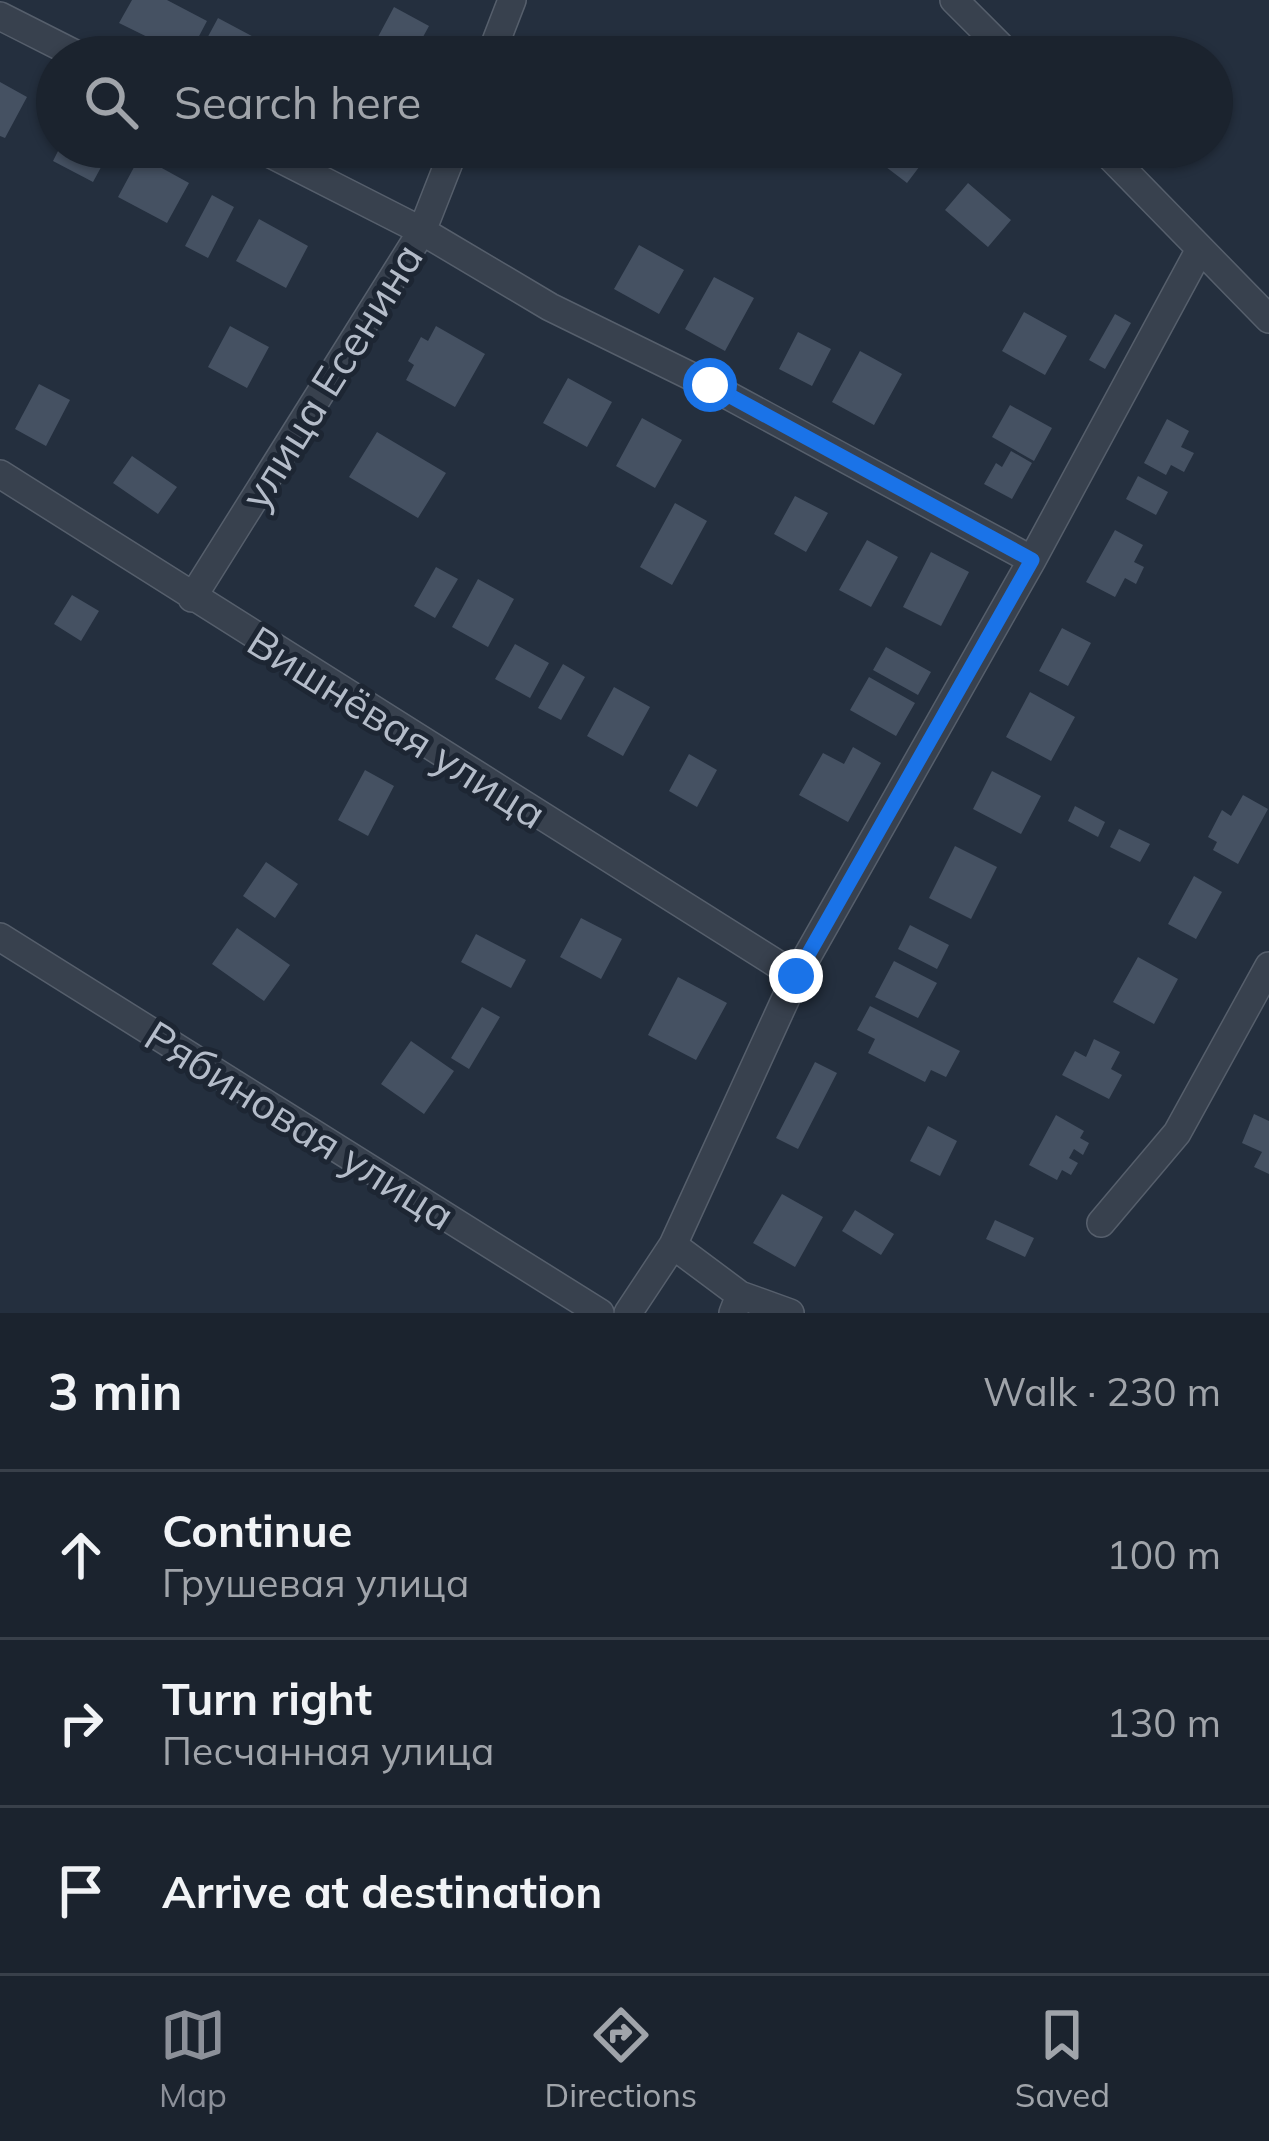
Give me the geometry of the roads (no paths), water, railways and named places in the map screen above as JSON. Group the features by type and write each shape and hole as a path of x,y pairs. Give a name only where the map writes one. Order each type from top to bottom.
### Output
{"street":[{"path":"498,36 512,0"},
{"path":"954,0 990,36"},
{"path":"0,16 40,36"},
{"path":"298,168 422,231 550,307 710,385 1032,560"},
{"name":"улица Есенина","path":"192,598 422,231 447,168"},
{"path":"1121,168 1269,319"},
{"path":"628,1313 673,1245 796,976 1032,560 1199,250"},
{"name":"Вишнёвая улица","path":"0,474 796,976"},
{"name":"Рябиновая улица","path":"0,938 600,1313"},
{"path":"1101,1223 1177,1132 1269,967"},
{"path":"673,1245 736,1304 790,1313"}]}
